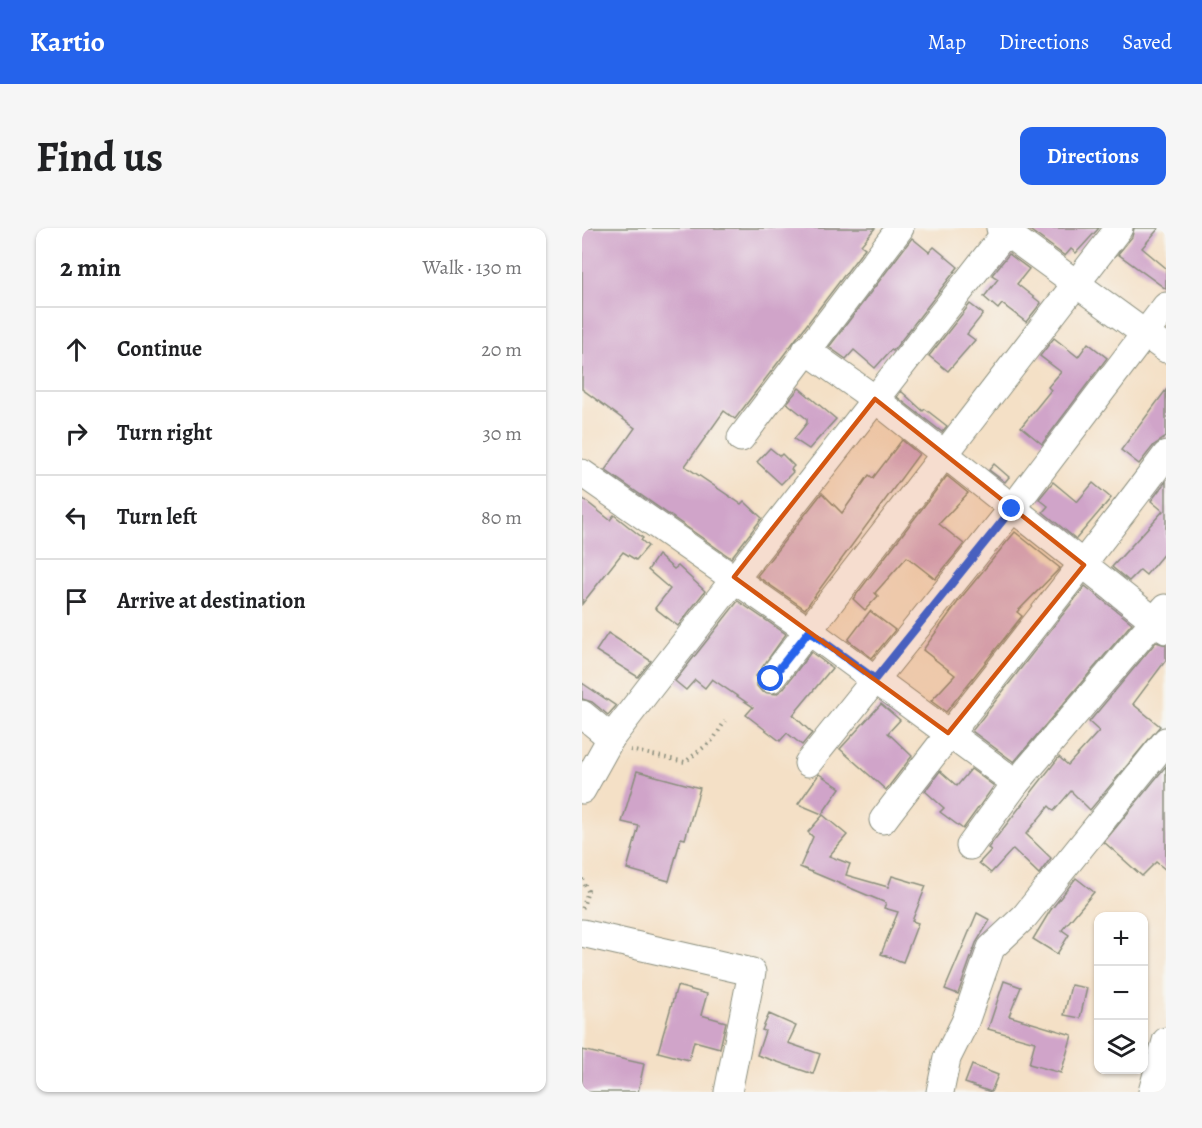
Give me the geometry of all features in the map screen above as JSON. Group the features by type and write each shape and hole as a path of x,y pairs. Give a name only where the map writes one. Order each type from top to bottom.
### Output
{"street":[{"path":"741,438 900,228"},
{"path":"771,679 1119,228"},
{"path":"582,790 609,743 734,577 875,399 1005,229 1156,341"},
{"path":"808,763 1012,509 1156,341 1166,306"},
{"path":"806,350 875,399 1084,565 1162,620 1016,783 970,846"},
{"path":"883,820 948,733 1084,565 1166,455"},
{"path":"584,478 734,577 1016,783"},
{"path":"582,714 609,743"},
{"path":"940,1092 947,1058 965,1022 991,948 1025,916 1166,741"},
{"path":"582,933 752,972 728,1092"},
{"path":"1152,1092 1166,1041"}],"path":[{"path":"609,743 685,762 713,740 725,721"},
{"path":"582,879 588,891 582,910"}],"highlighted area":[{"path":"875,399 1084,565 948,733 734,577"}],"building":[{"path":"582,228 875,228 861,245 865,248 735,419 724,411 685,466 741,504 744,501 762,518 731,558 605,470 635,428 582,389"},
{"path":"1027,228 1099,228 1076,253 1071,249 1065,256"},
{"path":"1134,228 1159,228 1142,248 1166,268 1166,289 1118,254 1132,237"},
{"path":"912,238 929,252 934,247 958,267 893,351 891,350 875,368 854,350 846,359 829,347"},
{"path":"1009,254 1029,269 1017,284 1041,303 1026,322 1002,304 998,309 984,297 998,279 992,275"},
{"path":"970,304 983,314 967,334 975,340 948,371 929,356"},
{"path":"1054,338 1078,357 1088,343 1107,358 1042,444 1021,427 1051,390 1048,387 1061,372 1040,356"},
{"path":"799,388 836,419 809,449 794,439 807,423 807,419 787,403"},
{"path":"1166,390 1166,437 1154,445 1139,464 1121,450"},
{"path":"901,391 923,411 925,409 947,426 942,432 897,397"},
{"path":"902,440 919,454 805,609 757,576 822,493 842,513 869,475 873,478"},
{"path":"770,448 780,456 782,454 794,466 791,469 793,472 781,484 757,462"},
{"path":"994,464 1009,477 1005,482 989,470"},
{"path":"947,476 968,493 939,524 964,544 935,579 907,557 875,593 878,596 865,610 853,599"},
{"path":"1166,481 1166,551 1146,575 1140,570 1129,581 1112,567 1163,511 1151,501"},
{"path":"1053,482 1077,502 1093,483 1111,498 1076,539 1043,512 1048,506 1039,499"},
{"path":"582,498 610,520 614,515 643,538 641,540 648,546 636,560 623,552 582,604"},
{"path":"1015,532 1060,568 1017,612 1022,616 946,712 931,701 955,675 923,650 960,599"},
{"path":"658,555 674,569 678,566 705,591 678,626 655,608 670,589 648,570"},
{"path":"1085,586 1132,623 1014,762 972,731"},
{"path":"738,601 786,634 756,676 757,686 762,692 776,694 783,689 811,652 832,668 793,715 812,733 802,745 787,733 780,741 746,715 753,707 712,679 705,688 695,680 686,690 675,681"},
{"path":"870,611 895,630 872,658 848,640"},
{"path":"608,633 651,661 638,677 596,651"},
{"path":"1156,642 1166,645 1166,660 1133,704 1160,726 1090,810 1071,791 1054,811 1049,806 1026,834 1051,858 1039,874 1013,849 991,873 979,863 991,850 988,848 1059,757 1068,765 1099,731 1089,722"},
{"path":"582,683 616,706 608,715 592,702 582,699"},
{"path":"881,704 900,720 888,733 912,756 886,790 840,749"},
{"path":"1166,766 1166,870 1156,862 1142,876 1104,842"},
{"path":"971,769 994,786 963,829 940,812 944,808 925,791 940,771 957,786"},
{"path":"637,771 700,788 685,839 681,838 669,881 627,869 639,826 622,822"},
{"path":"819,774 840,788 822,814 798,804"},
{"path":"823,815 847,835 829,856 850,864 846,875 888,887 892,876 926,886 912,921 918,923 903,962 881,954 898,912 884,908 886,903 800,867 813,837 808,832"},
{"path":"1076,878 1094,892 1062,930 1069,935 1057,954 1033,939 1050,911"},
{"path":"977,913 990,920 976,943 958,994 945,989"},
{"path":"1004,981 1021,987 1009,1016 1072,1035 1061,1073 1029,1064 1035,1042 988,1029"},
{"path":"1071,985 1087,988 1080,1018 1064,1015"},
{"path":"677,986 707,994 701,1015 726,1022 720,1048 694,1041 689,1060 658,1052"},
{"path":"769,1014 796,1026 788,1043 820,1054 813,1074 757,1055 765,1031 762,1030"},
{"path":"582,1050 644,1064 638,1092 582,1092"},
{"path":"972,1065 998,1075 991,1092 965,1083"}],"route":[{"path":"771,679 809,631 875,679 1012,509"}]}
